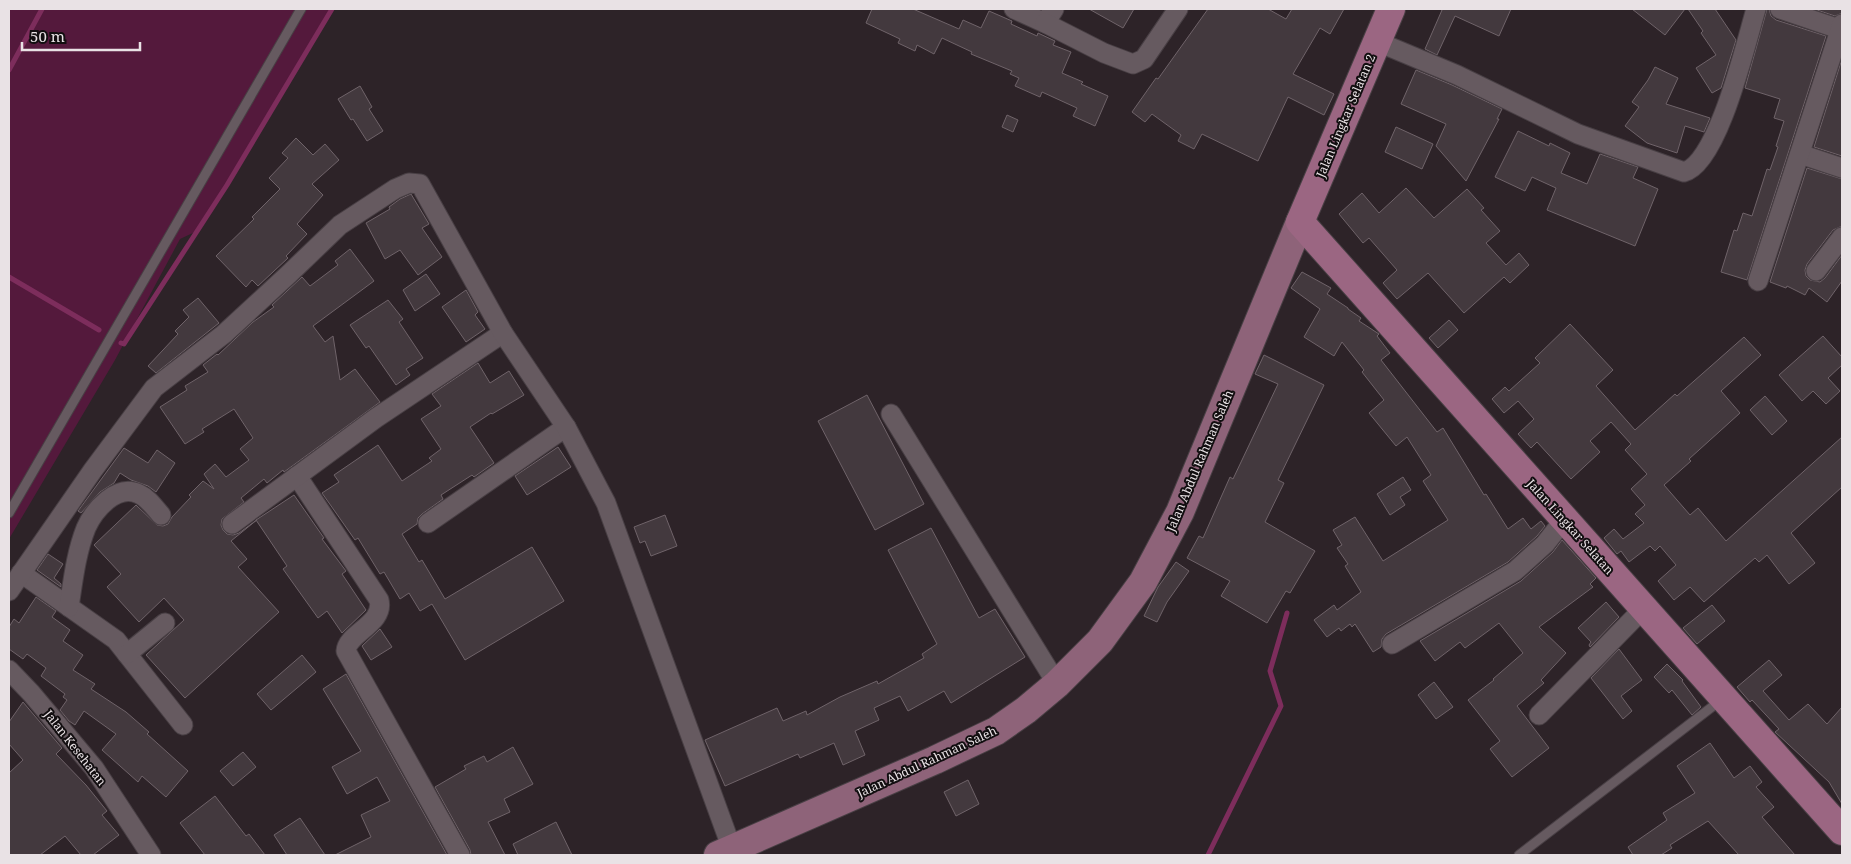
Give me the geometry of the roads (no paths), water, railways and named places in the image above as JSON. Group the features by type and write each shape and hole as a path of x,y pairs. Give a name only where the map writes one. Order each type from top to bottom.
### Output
{"highway":[{"name":"Jalan Lingkar Selatan 2","path":"1300,222 1391,9"},
{"name":"Jalan Lingkar Selatan","path":"1300,222 1842,831"}],"main road":[{"name":"Jalan Abdul Rahman Saleh","path":"725,852 935,760 996,730 1026,710 1057,684 1105,634 1143,582 1180,512 1300,222"}],"street":[{"path":"1014,9 1050,16 1104,53 1133,64 1144,59 1178,9"},
{"path":"1378,42 1457,75 1578,134 1684,172 1694,168 1701,161 1722,121 1756,9"},
{"path":"1758,280 1842,28 1780,9"},
{"path":"1800,154 1842,168"},
{"path":"9,591 93,470 154,388 224,334 340,225 395,189 409,183 418,182 503,333 566,428 606,503 725,852"},
{"path":"1816,271 1842,237"},
{"path":"232,524 376,418 503,333"},
{"path":"891,414 1057,684"},
{"path":"428,523 566,428"},
{"path":"297,476 378,600 380,606 378,614 348,644 346,651 460,855"},
{"path":"69,607 76,565 87,528 95,514 107,500 127,491 138,493 147,499 161,515"},
{"path":"1392,644 1515,571 1545,544 1564,520"},
{"path":"21,573 116,640 183,725"},
{"path":"1540,715 1643,609"},
{"path":"127,654 165,623"},
{"name":"Jalan Kesehatan","path":"9,670 94,768 151,855"}],"lane":[{"path":"9,513 301,9"},
{"path":"1519,855 1724,698"}],"waterway":[{"path":"9,70 42,9"},
{"path":"121,343 124,344 227,185 332,9"},
{"path":"9,277 99,330"},
{"path":"1208,855 1281,706 1270,671 1287,613"}]}
